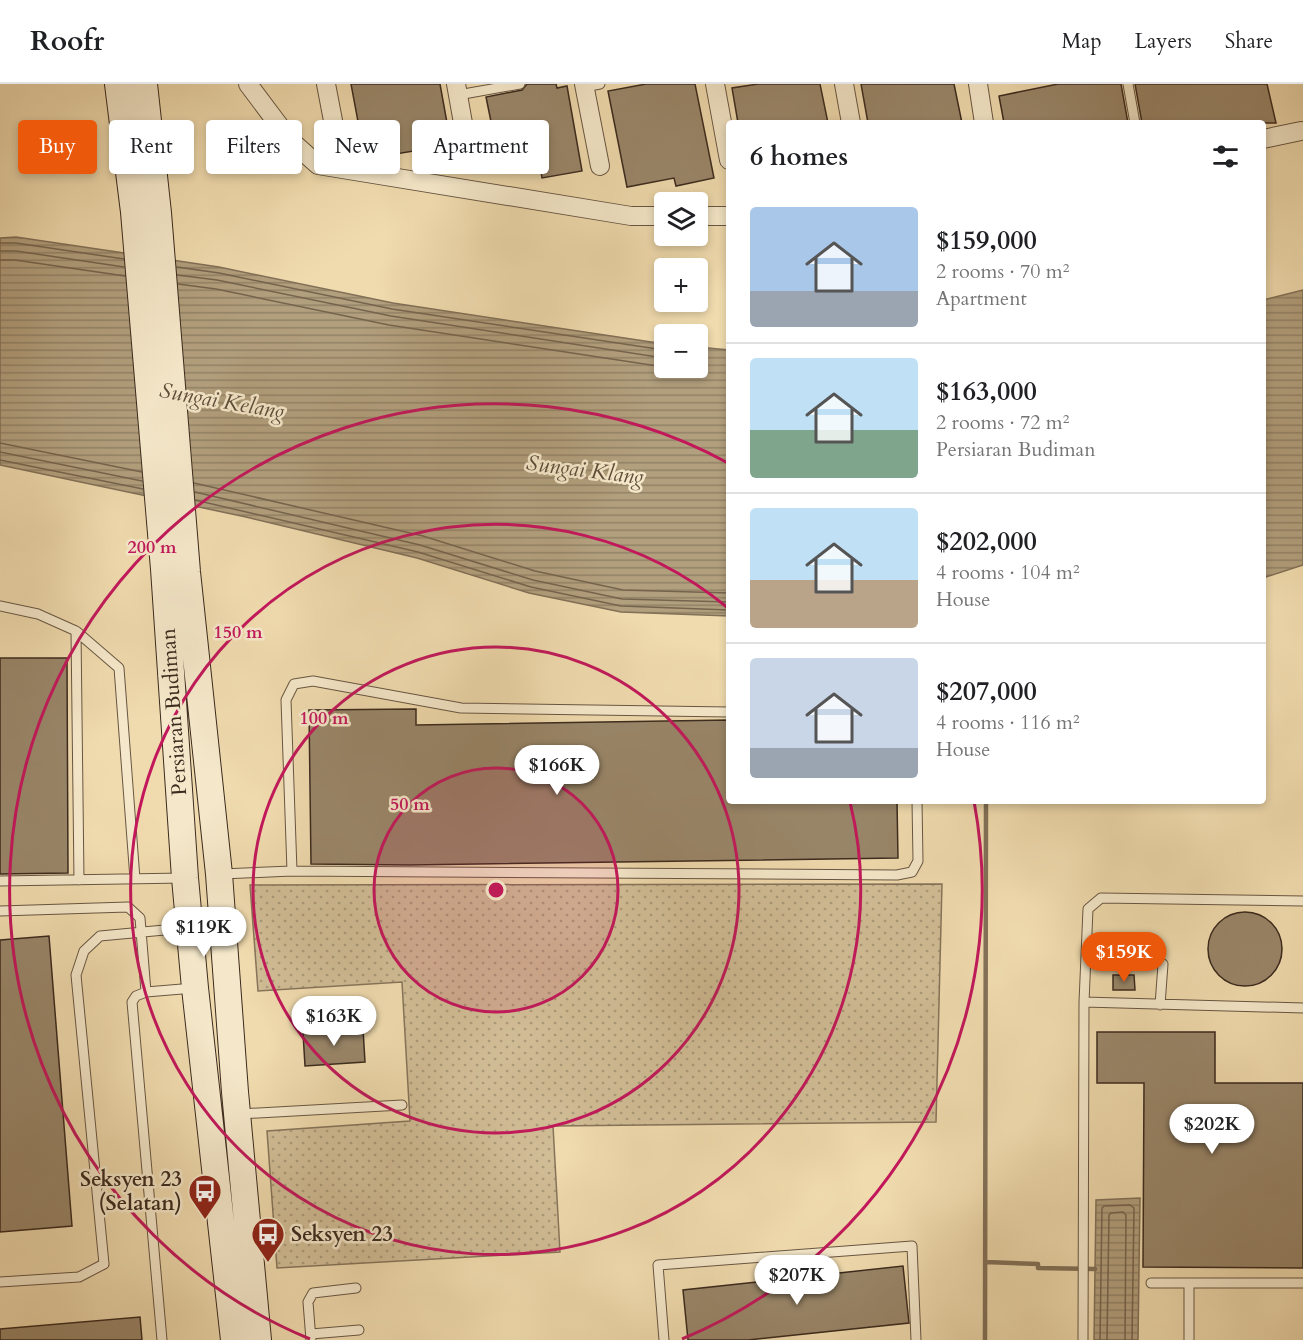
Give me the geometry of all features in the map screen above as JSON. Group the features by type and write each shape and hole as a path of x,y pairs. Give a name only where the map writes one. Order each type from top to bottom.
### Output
{"main road":[{"name":"Persiaran Budiman","path":"118,84 146,212"},
{"name":"Persiaran Budiman","path":"144,84 146,212 176,571 185,878 234,1340"},
{"name":"Persiaran Budiman","path":"176,571 219,874 237,1114 258,1340"}],"street":[{"path":"248,84 290,140 318,165 631,216 654,216"},
{"path":"326,84 333,120"},
{"path":"715,84 726,144"},
{"path":"844,84 850,120"},
{"path":"978,84 984,120"},
{"path":"589,85 600,166"},
{"path":"457,90 462,120"},
{"path":"1266,138 1301,131"},
{"path":"708,216 726,216"}],"lane":[{"path":"457,90 520,84"},
{"path":"1128,84 1134,120"},
{"path":"0,606 38,614 76,631 118,668 135,879"},
{"path":"76,631 80,880"},
{"path":"292,871 286,700 294,684 313,681 461,708 726,712"},
{"path":"219,874 292,871 897,875 912,872 918,861 917,804"},
{"path":"0,881 185,878"},
{"path":"1083,1340 1084,1002 1088,909 1101,898 1303,901"},
{"path":"0,911 128,907 140,918 146,992"},
{"path":"0,1282 78,1277 104,1264 76,975 84,951 100,936 190,928"},
{"path":"1160,1005 1163,964"},
{"path":"162,1340 132,1002 135,996 146,992 195,988"},
{"path":"1084,1002 1303,1008"},
{"path":"237,1114 402,1105"},
{"path":"664,1340 658,1265 912,1245 916,1340"},
{"path":"1151,1283 1303,1283"},
{"path":"1189,1340 1190,1283"},
{"path":"356,1288 313,1293 308,1302 311,1337 359,1330"}],"shaded area":[{"path":"942,884 936,1122 553,1126 560,1252 277,1268 267,1131 410,1121 402,982 258,991 250,885"}],"water":[{"path":"16,237 219,267 393,303 654,342 654,378 708,378 708,348 726,350 726,616 621,612 529,593 417,558 246,517 0,465 0,238"},
{"path":"1303,290 1303,565 1266,577 1266,299"},
{"path":"1140,1198 1138,1340 1094,1340 1096,1200"}],"building":[{"path":"351,84 440,84 446,120 412,120 412,151 400,153 400,120 358,120"},
{"path":"527,84 556,84 557,88 567,86 582,171 542,178 541,174 549,174 549,120 491,120 486,97 522,90"},
{"path":"646,84 695,84 714,178 676,186 674,178 627,187 608,91"},
{"path":"758,84 820,84 827,120 737,120 732,88"},
{"path":"861,84 954,84 961,120 867,120"},
{"path":"1058,84 1121,84 1127,120 1003,120 999,96"},
{"path":"1135,84 1267,84 1276,123 1266,123 1266,120 1141,120"},
{"path":"0,658 67,658 68,873 0,874"},
{"path":"416,709 416,725 726,720 726,804 897,804 898,858 410,865 311,864 309,710"},
{"path":"1245,912 1266,918 1276,928 1282,949 1276,970 1266,980 1245,986 1224,980 1214,970 1208,949 1214,928 1224,918"},
{"path":"49,936 72,1226 0,1232 0,940"},
{"path":"1113,975 1134,975 1135,990 1113,990"},
{"path":"363,1029 365,1062 305,1066 303,1033"},
{"path":"1097,1032 1215,1032 1215,1083 1303,1083 1303,1268 1143,1267 1144,1083 1097,1083"},
{"path":"903,1266 909,1323 748,1340 688,1340 683,1290"},
{"path":"140,1317 142,1340 0,1340 0,1329"}],"waterway":[{"path":"985,1340 986,804"},
{"path":"986,1262 1038,1264 1038,1268 1095,1269"}],"place":[{"name":"Seksyen 23 (Selatan)","path":"205,1220"},
{"name":"Seksyen 23","path":"268,1263"}],"water label":[{"name":"Sungai Kelang","path":"222,401"},
{"name":"Sungai Klang","path":"585,470"}]}
